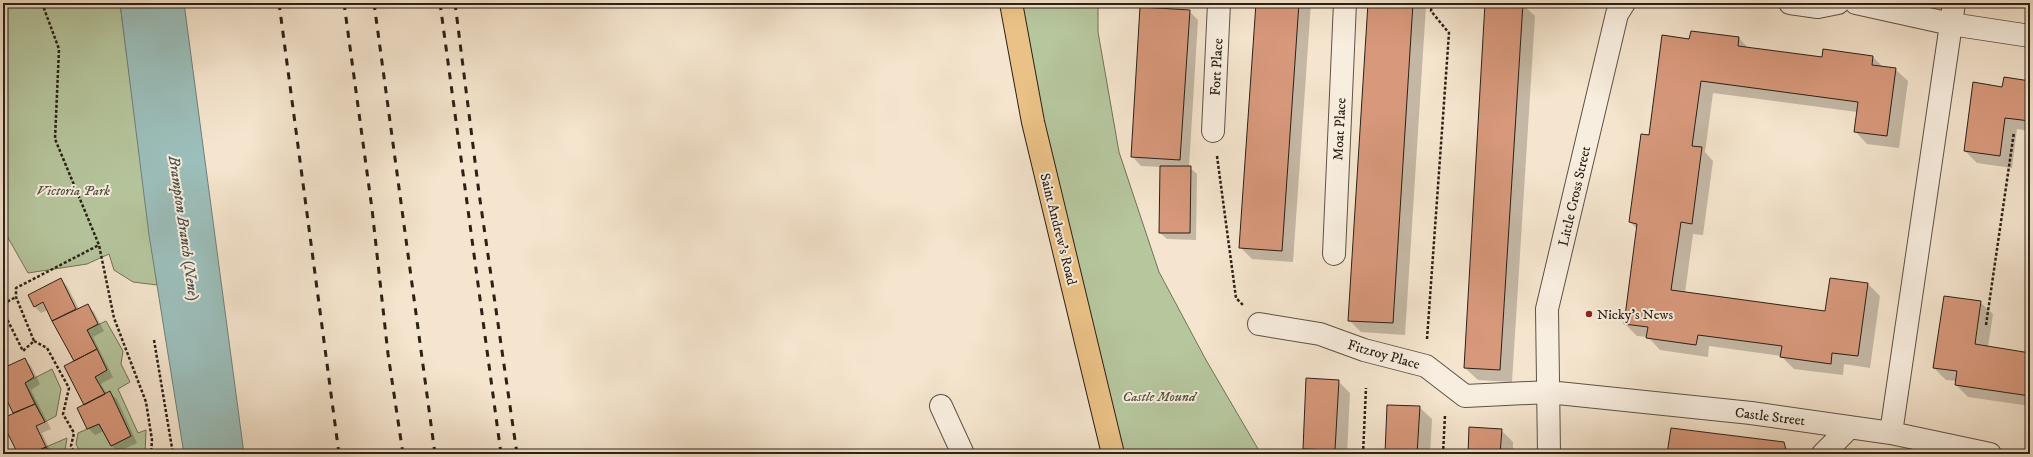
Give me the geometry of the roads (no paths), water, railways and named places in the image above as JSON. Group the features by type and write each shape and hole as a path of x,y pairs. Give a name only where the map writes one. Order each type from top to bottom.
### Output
{"main road":[{"name":"Saint Andrew's Road","path":"1011,3 1033,122 1113,454"}],"street":[{"name":"Fort Place","path":"1213,131 1219,3"},
{"name":"Moat Place","path":"1334,254 1345,3"},
{"name":"Little Cross Street","path":"1549,454 1547,309 1617,14 1624,3"},
{"path":"1790,3 1818,7 1838,3"},
{"path":"1856,3 1953,13 2030,36"},
{"path":"1890,434 1953,13"},
{"name":"Fitzroy Place","path":"1259,324 1320,334 1364,350 1426,366 1465,396 1548,392"},
{"name":"Castle Street","path":"1548,392 1751,413 1850,427 1990,454"},
{"path":"941,406 963,454"},
{"path":"1823,454 1850,427"}],"water":[{"name":"Brampton Branch (Nene)","path":"120,3 184,3 244,454 184,454 149,235"}],"railway":[{"path":"279,3 339,454"},
{"path":"344,3 372,209 388,354 403,454"},
{"path":"374,3 435,454"},
{"path":"440,3 501,454"},
{"path":"455,3 479,193 517,454"}],"place":[{"name":"Nicky's News","path":"1589,314"}],"park label":[{"name":"Victoria Park","path":"73,190"},
{"name":"Castle Mound","path":"1159,396"}]}
